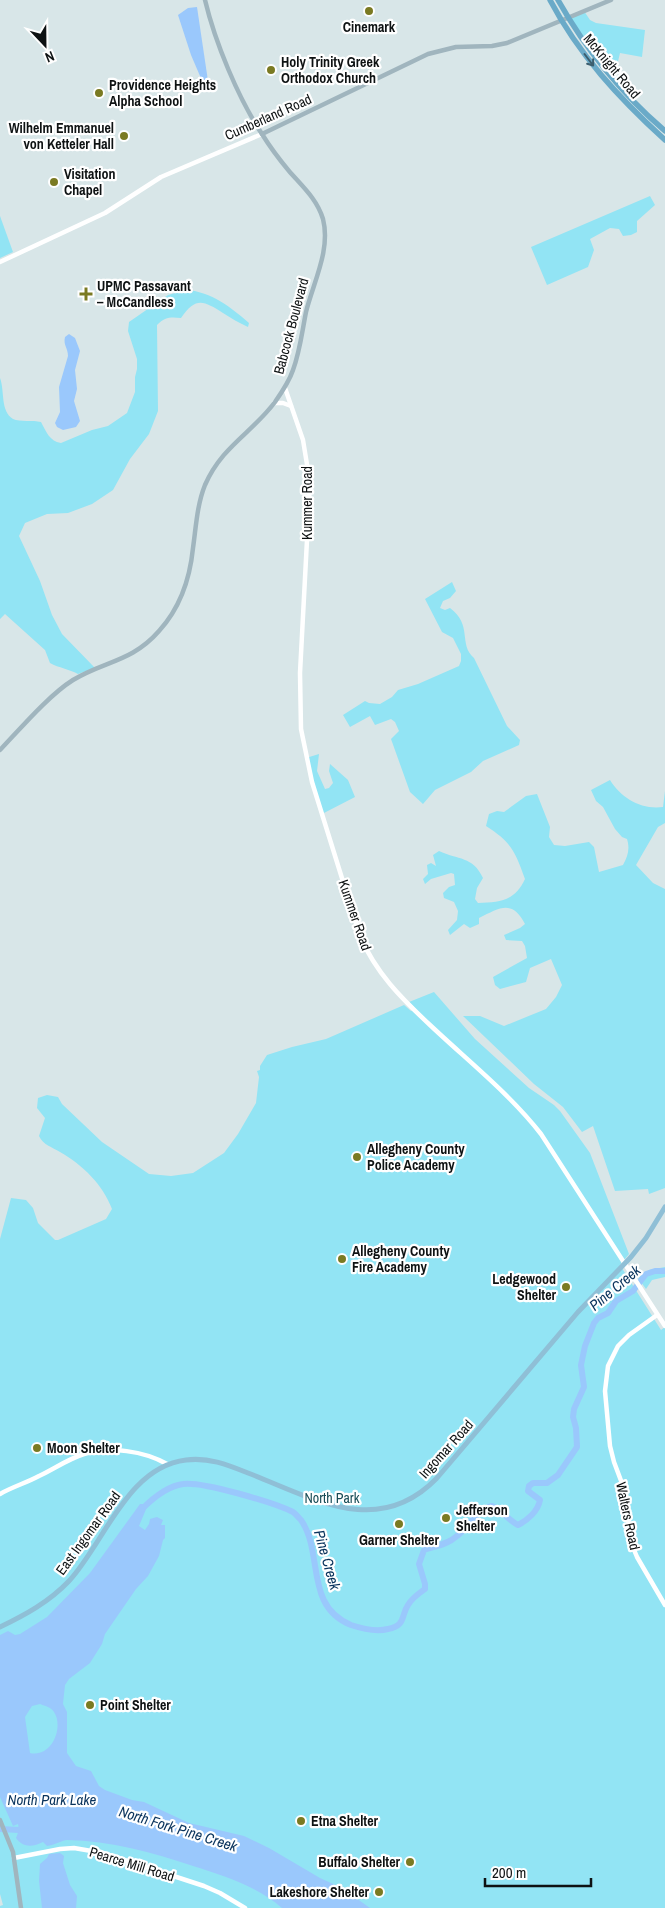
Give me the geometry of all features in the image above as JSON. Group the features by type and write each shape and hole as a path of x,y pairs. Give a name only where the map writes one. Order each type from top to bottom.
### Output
{"highway":[{"name":"McKnight Road","path":"550,0 580,49 608,84 665,140"},
{"name":"McKnight Road","path":"558,0 568,18 610,75 636,104 665,131"}],"main road":[{"name":"Babcock Boulevard","path":"0,750 64,686 81,676 131,655 166,624 178,602 189,574 200,502 211,473 228,449 274,404 285,388 298,354 306,313 324,248 322,217 314,200 283,165 246,107 212,28 204,0"},
{"name":"Cumberland Road","path":"262,134 420,57 447,48 502,44 611,0"},
{"path":"624,1264 646,1238 665,1207"},
{"name":"Ingomar Road","path":"167,1464 188,1459 216,1461 333,1506 354,1510 385,1509 400,1504 422,1492 437,1478 578,1312 624,1264"},
{"name":"East Ingomar Road","path":"0,1627 36,1608 64,1585 88,1556 136,1486 152,1472 167,1464"},
{"path":"0,1820 14,1858 21,1908"}],"street":[{"name":"Cumberland Road","path":"0,262 105,214 161,177 262,134"},
{"name":"Kummer Road","path":"285,388 305,448 310,483 300,673 301,729 312,782 360,936 372,960 391,987 517,1107 541,1134 665,1326"},
{"path":"274,404 283,402 291,406"},
{"name":"Walters Road","path":"657,1315 618,1346 608,1366 605,1391 610,1446 627,1498 630,1540 637,1557 665,1605"},
{"path":"0,1494 72,1459 93,1452 108,1450 132,1452 167,1464"},
{"name":"Pearce Mill Road","path":"14,1858 48,1850 67,1848 103,1853 204,1886 245,1908"}],"green space":[{"path":"584,11 590,20 596,23 645,30 642,57 620,53 616,70 610,75 568,17"},
{"path":"650,196 655,205 637,221 637,232 623,236 619,229 610,228 590,239 594,250 588,267 547,285 531,247"},
{"path":"0,216 13,252 0,258"},
{"path":"187,290 196,291 220,301 249,323 248,327 211,306 200,303 191,306 181,318 168,318 160,322 157,325 158,411 149,434 130,459 113,490 92,504 68,513 47,514 25,523 19,536 40,581 52,615 62,634 95,668 78,674 50,663 45,650 5,614 0,619 0,378 4,406 9,415 16,420 41,422 48,435 57,442 61,443 92,430 108,426 127,413 135,392 137,359 128,331 129,322 168,295"},
{"path":"452,582 456,591 450,598 443,601 440,608 445,610 450,608 457,614 461,621 469,653 474,658 507,726 520,740 519,745 483,761 471,772 435,790 423,804 410,792 391,739 399,731 395,722 391,719 375,725 370,716 350,727 343,715 365,701 380,704 392,697 398,690 418,684 459,666 461,654 453,638 442,632 425,599"},
{"path":"319,754 317,771 325,789 329,788 333,783 329,771 330,764 348,780 355,797 322,814 306,758"},
{"path":"610,780 626,797 639,805 647,807 663,807 665,791 665,823 658,827 636,865 653,883 665,889 665,1188 649,1194 648,1189 615,1191 593,1126 582,1132 563,1107 534,1084 463,1016 480,1016 504,1026 546,1009 556,997 562,985 551,959 530,968 526,982 500,989 495,985 493,977 527,958 522,941 506,940 504,935 525,924 520,916 510,908 499,909 479,918 479,924 470,928 464,924 450,935 448,930 457,920 458,911 454,902 444,898 443,893 449,887 455,885 454,874 451,873 431,879 425,884 423,879 428,874 427,865 431,863 436,866 433,855 439,851 470,862 479,871 483,878 477,888 475,899 478,903 500,901 512,896 517,892 525,879 515,854 507,842 486,826 489,814 497,811 504,812 526,796 537,794 550,827 549,837 554,845 565,846 589,842 594,847 599,872 623,865 628,852 627,839 622,837 615,829 603,807 596,801 591,790"},
{"name":"North Park","path":"434,992 475,1039 529,1088 560,1111 590,1153 629,1254 620,1265 661,1330 665,1327 665,1908 0,1908 3,1905 0,1894 0,1239 11,1198 26,1200 33,1208 38,1223 55,1240 106,1219 112,1209 98,1184 84,1169 45,1144 39,1136 45,1118 37,1108 38,1098 47,1095 58,1097 62,1104 102,1142 149,1174 171,1176 193,1173 224,1153 238,1134 256,1103 259,1077 257,1071 260,1070 260,1066 267,1055 326,1039 404,1005 411,1011 416,1009 409,1002"},
{"path":"665,1267 665,1277 652,1280 646,1289 638,1278 649,1270"}],"water":[{"path":"197,7 208,81 203,83 191,55 178,15 188,8"},
{"path":"69,334 75,338 80,351 75,370 77,389 74,401 80,421 76,427 63,430 57,427 55,423 60,412 59,387 68,356 65,337"},
{"name":"North Park Lake","path":"140,1504 146,1504 147,1507 139,1526 145,1530 150,1519 157,1517 163,1520 161,1525 165,1525 165,1538 159,1556 148,1576 136,1589 105,1634 102,1644 90,1663 69,1679 65,1685 63,1704 67,1712 67,1753 76,1766 91,1771 99,1786 105,1790 132,1800 144,1802 189,1823 244,1836 269,1848 320,1878 342,1888 370,1908 282,1908 272,1900 240,1882 147,1852 115,1845 65,1840 47,1846 43,1842 28,1846 22,1844 16,1838 19,1830 18,1824 13,1826 0,1797 0,1635 8,1631 15,1635 20,1634 47,1617 90,1573","holes":["40,1704 54,1712 57,1718 57,1733 50,1746 44,1751 30,1753 25,1717 32,1706"]},
{"path":"60,1853 64,1856 63,1863 70,1885 77,1896 76,1908 42,1908 39,1881 40,1864 49,1854"}],"waterway":[{"name":"Pine Creek","path":"142,1509 166,1490 177,1485 192,1484 271,1503 293,1512 301,1520 308,1533 321,1592 327,1605 336,1616 351,1625 365,1629 383,1630 394,1628 402,1620 411,1600 425,1589 419,1564 424,1550 453,1539 486,1508 492,1506 518,1525 529,1518 535,1511 540,1500 528,1491 529,1486 533,1483 547,1483 558,1475 577,1447 576,1428 573,1417 574,1409 584,1387 581,1365 585,1346 594,1323 598,1318 608,1313 616,1301 633,1291 646,1274 655,1271 665,1271"},
{"name":"Pine Creek","path":"0,1829 19,1830 26,1828"}],"place":[{"name":"Cinemark","path":"369,11"},
{"name":"Holy Trinity Greek Orthodox Church","path":"271,70"},
{"name":"Providence Heights Alpha School","path":"99,93"},
{"name":"Wilhelm Emmanuel von Ketteler Hall","path":"124,136"},
{"name":"Visitation Chapel","path":"54,182"},
{"name":"UPMC Passavant – McCandless","path":"86,294"},
{"name":"Allegheny County Police Academy","path":"357,1157"},
{"name":"Allegheny County Fire Academy","path":"342,1259"},
{"name":"Ledgewood Shelter","path":"566,1287"},
{"name":"Moon Shelter","path":"37,1448"},
{"name":"Jefferson Shelter","path":"446,1518"},
{"name":"Garner Shelter","path":"399,1524"},
{"name":"Point Shelter","path":"90,1705"},
{"name":"Etna Shelter","path":"301,1821"},
{"name":"Buffalo Shelter","path":"410,1862"},
{"name":"Lakeshore Shelter","path":"379,1892"}],"water label":[{"name":"North Fork Pine Creek","path":"178,1829"}]}
